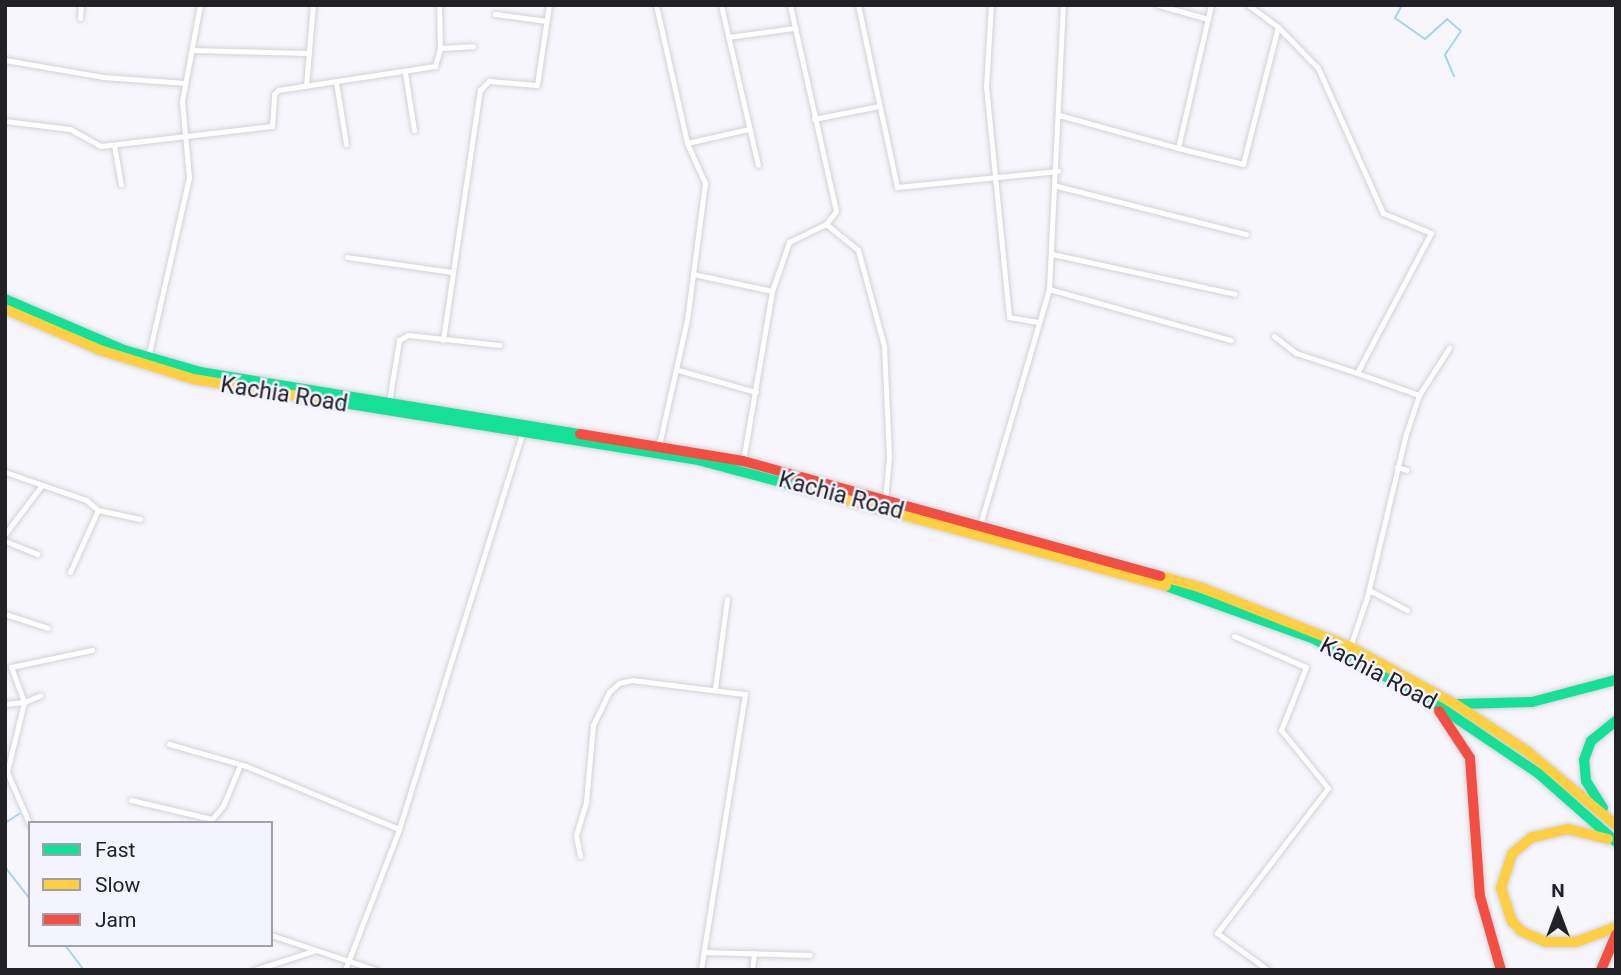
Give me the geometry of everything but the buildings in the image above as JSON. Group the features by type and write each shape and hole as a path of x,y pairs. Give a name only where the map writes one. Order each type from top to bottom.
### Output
{"highway":[{"name":"Kachia Road","path":"5,299 148,358 241,380 659,445 743,461 980,525 1232,606 1322,643 1426,694 1455,704 1482,720 1613,822"},
{"name":"Kachia Road","path":"5,309 100,350 211,383 523,431 726,466 1202,588 1350,647 1426,694 1528,766 1616,842"},
{"path":"1455,704 1532,702 1616,680"},
{"path":"1426,694 1449,722 1470,758 1480,897 1501,970"},
{"path":"1613,822 1586,782 1584,760 1591,741 1616,721"},
{"path":"1616,842 1581,830 1532,837 1512,854 1501,888 1512,921 1521,931 1546,942 1576,942 1616,927"},
{"path":"1601,970 1616,934"}],"street":[{"path":"80,18 81,5"},
{"path":"148,358 189,177 182,116 185,83 200,5"},
{"path":"306,86 313,5"},
{"path":"5,121 70,129 93,144 114,145 272,126 274,94 306,86 405,73 435,66 440,48 439,5"},
{"path":"443,340 480,90 489,81 537,85 550,5"},
{"path":"656,5 692,162 706,177 678,370 659,445"},
{"path":"722,5 758,165"},
{"path":"743,461 772,291 791,238 826,224 836,211 790,5"},
{"path":"858,5 897,187 1058,171"},
{"path":"991,5 986,86 1009,317 1038,322"},
{"path":"980,525 1049,289 1058,171 1063,5"},
{"path":"1158,5 1208,19"},
{"path":"1178,148 1211,5"},
{"path":"1248,5 1278,27 1318,68 1383,213 1431,233 1357,373"},
{"path":"495,14 547,20"},
{"path":"1059,115 1243,164 1278,27"},
{"path":"728,37 795,28"},
{"path":"440,48 472,46"},
{"path":"192,50 309,53"},
{"path":"5,60 103,77 185,83"},
{"path":"405,73 415,130"},
{"path":"336,82 346,144"},
{"path":"814,119 880,106"},
{"path":"687,143 749,129"},
{"path":"114,145 121,184"},
{"path":"1057,187 1246,234"},
{"path":"826,224 858,250 884,346 888,458 885,500"},
{"path":"1052,254 1235,294"},
{"path":"346,257 453,272"},
{"path":"693,274 772,291"},
{"path":"1049,289 1231,340"},
{"path":"389,402 399,340 408,335 499,345"},
{"path":"1274,336 1296,354 1419,395"},
{"path":"1350,647 1369,590 1397,467 1419,395 1449,348"},
{"path":"678,370 756,392"},
{"path":"345,970 399,829 523,431"},
{"path":"1397,467 1407,470"},
{"path":"5,472 86,500 99,510 140,519"},
{"path":"5,534 42,485"},
{"path":"70,572 99,510"},
{"path":"5,541 37,554"},
{"path":"1369,590 1407,610"},
{"path":"715,689 727,599"},
{"path":"5,614 48,628"},
{"path":"1234,636 1306,667 1281,730 1328,788 1217,933 1268,970"},
{"path":"28,821 7,772 24,702 10,667 92,650"},
{"path":"580,856 576,835 586,802 593,725 609,692 632,680 745,694 701,970"},
{"path":"5,704 24,702 41,695"},
{"path":"169,744 240,765 399,829"},
{"path":"131,800 212,819 223,806 240,765"},
{"path":"273,936 350,958 376,970"},
{"path":"254,970 316,950"},
{"path":"704,952 810,955"},
{"path":"752,970 754,953"}],"waterway":[{"path":"1402,5 1395,18 1425,39 1447,19 1461,31 1445,55 1454,76"},
{"path":"5,823 19,814"},
{"path":"5,867 28,896"},
{"path":"67,947 84,970"}],"traffic: fast":[{"path":"5,299 124,350 200,372 580,434"},
{"path":"312,398 694,459 799,487"},
{"path":"1166,586 1312,638 1428,699 1539,774 1616,842"},
{"path":"1457,704 1532,702 1616,680"},
{"path":"1603,808 1586,781 1584,760 1591,741 1616,721"}],"traffic: slow":[{"path":"5,309 100,350 193,379 312,398"},
{"path":"799,487 1166,586"},
{"path":"1160,576 1202,588 1350,647 1455,704 1528,752 1616,825"},
{"path":"1608,839 1568,829 1532,837 1512,854 1501,888 1512,921 1521,931 1546,942 1576,942 1616,927"}],"traffic: jam":[{"path":"580,434 743,461 1160,576"},
{"path":"1439,711 1470,758 1480,896 1501,970"},
{"path":"1601,970 1616,934"}]}
